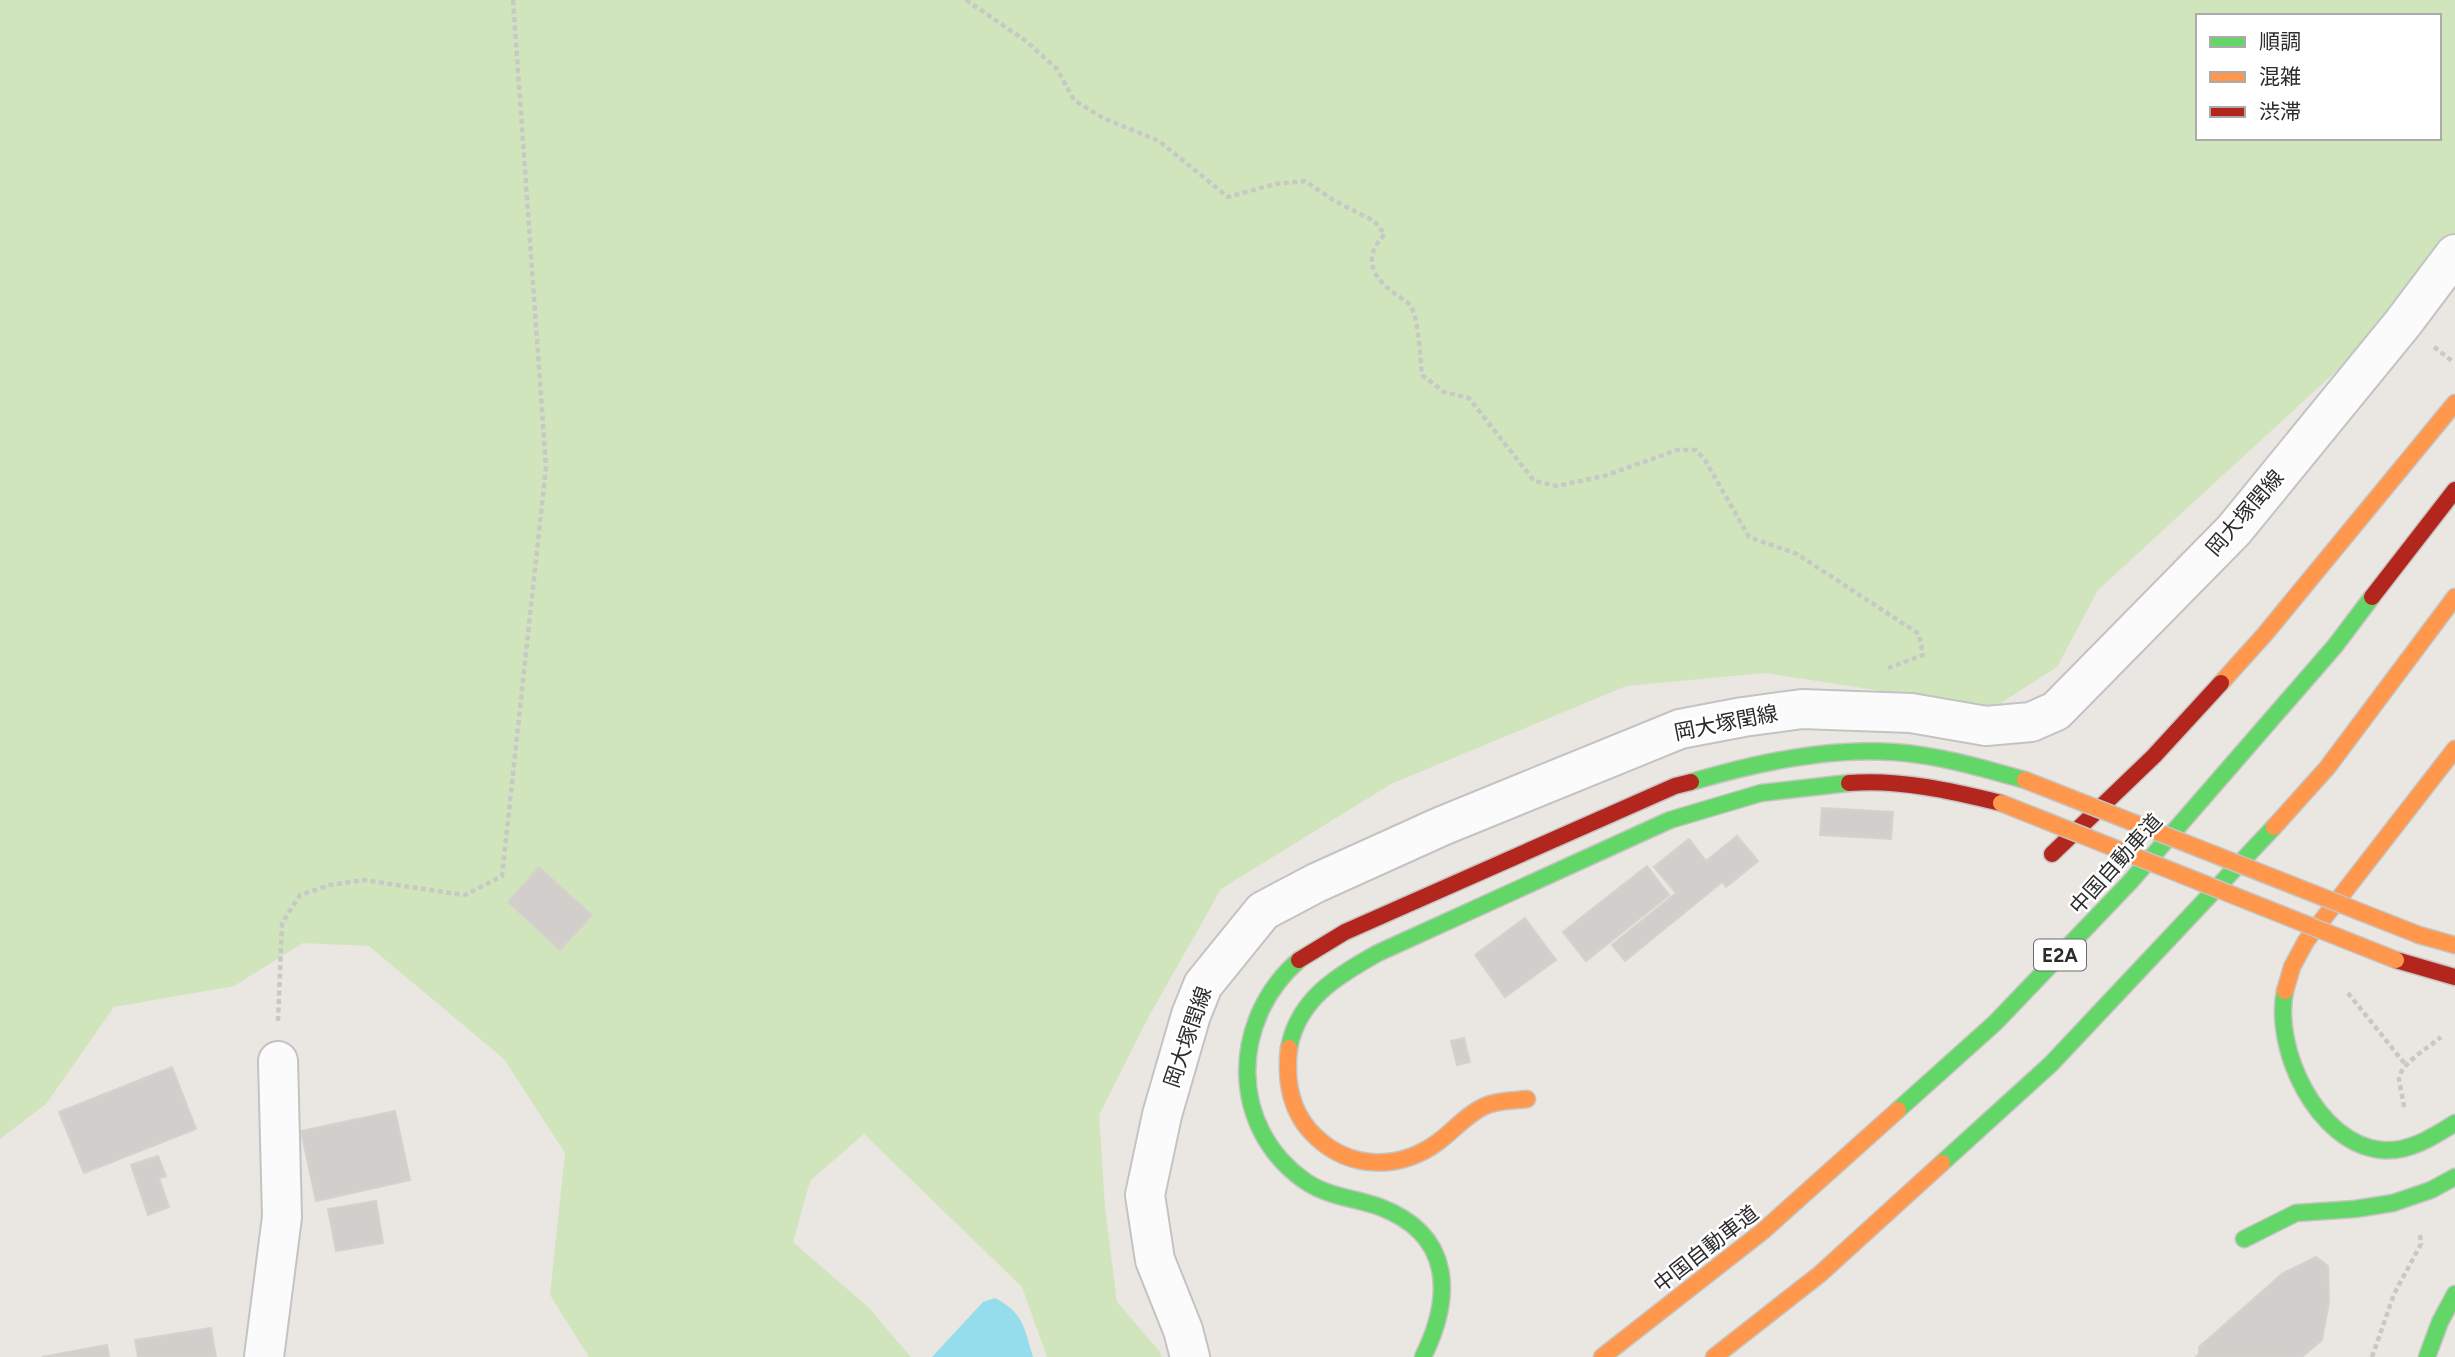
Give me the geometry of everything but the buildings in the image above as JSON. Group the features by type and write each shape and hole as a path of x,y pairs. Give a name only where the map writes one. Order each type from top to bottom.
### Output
{"highway":[{"path":"2052,854 2154,756 2265,634 2455,403"},
{"name":"中国自動車道","path":"1602,1357 1763,1231 1995,1023 2130,882 2326,656 2455,489"},
{"path":"1714,1357 1820,1274 2051,1064 2193,915 2327,768 2455,597"},
{"path":"2455,749 2306,941 2291,966 2284,999 2286,1034 2292,1060 2305,1090 2323,1120 2339,1136 2358,1146 2380,1151 2403,1150 2426,1142 2455,1123"},
{"path":"1423,1357 1434,1338 1442,1312 1444,1278 1434,1250 1419,1231 1390,1211 1366,1201 1321,1190 1295,1174 1277,1158 1262,1135 1250,1100 1247,1071 1250,1037 1263,1003 1286,972 1313,950 1345,932 1675,786 1725,771 1824,753 1874,752 1946,759 2025,780 2419,935 2455,945"},
{"path":"1527,1099 1483,1107 1442,1141 1416,1155 1386,1163 1365,1162 1344,1155 1316,1137 1298,1114 1288,1084 1289,1044 1300,1016 1318,992 1343,973 1378,953 1682,817 1761,793 1854,783 1906,785 1954,791 2001,803 2396,960 2455,977"},
{"path":"2244,1239 2296,1213 2393,1203 2431,1190 2455,1177"},
{"path":"2427,1357 2440,1322 2455,1294"}],"street":[{"name":"岡大塚閏線","path":"1190,1357 1183,1329 1154,1260 1145,1195 1162,1115 1191,1015 1203,985 1263,911 1316,883 1442,827 1680,729 1743,716 1802,709 1911,713 1986,726 2031,722 2056,712 2234,530 2403,323 2455,254"},
{"path":"264,1357 282,1217 278,1061"}],"path":[{"path":"278,1061 278,987 282,923 300,895 330,885 363,880 465,895 502,876 546,467 513,0"},
{"path":"966,0 1026,41 1057,69 1074,100 1103,118 1159,141 1228,197 1275,184 1305,181 1374,222 1385,234 1374,246 1372,268 1381,283 1410,305 1418,334 1422,375 1444,392 1469,398 1534,481 1557,486 1604,476 1677,450 1696,450 1705,460 1749,537 1797,554 1919,634 1923,655 1880,671 1859,674 1856,711"},
{"path":"2348,993 2405,1064"},
{"path":"2406,1118 2399,1076 2405,1064 2441,1037"},
{"path":"2372,1357 2394,1294 2421,1244 2420,1230"}],"green space":[{"path":"0,0 2455,0 2455,235 2394,318 2098,590 2057,667 1993,708 1765,673 1626,686 1391,784 1221,889 1149,1016 1099,1115 1105,1208 1117,1302 1160,1352 1161,1357 1047,1357 1022,1287 864,1134 810,1181 793,1242 868,1307 911,1357 589,1357 550,1295 565,1153 504,1059 369,946 303,943 234,986 114,1007 46,1104 0,1139"}],"water":[{"path":"995,1298 1012,1309 1022,1322 1033,1357 932,1357 983,1302"}],"traffic: fast":[{"path":"1898,1110 1995,1023 2130,882 2335,646 2372,597"},
{"path":"1691,782 1790,758 1867,751 1927,756 2025,780"},
{"path":"1289,1048 1294,1031 1310,1002 1334,980 1378,953 1670,820 1761,793 1849,783"},
{"path":"1942,1163 2051,1064 2274,827"},
{"path":"1299,960 1276,985 1260,1012 1250,1042 1247,1073 1251,1103 1262,1132 1280,1158 1305,1181 1332,1194 1380,1207 1404,1219 1422,1234 1434,1251 1442,1290 1433,1334 1423,1357"},
{"path":"2285,991 2283,1014 2293,1065 2304,1090 2319,1112 2337,1130 2358,1144 2391,1150 2420,1143 2455,1123"},
{"path":"2244,1239 2296,1213 2393,1203 2431,1190 2455,1177"},
{"path":"2427,1357 2440,1322 2455,1294"}],"traffic: slow":[{"path":"2221,683 2265,634 2455,403"},
{"path":"2274,827 2327,768 2455,597"},
{"path":"2285,991 2292,967 2306,941 2455,749"},
{"path":"2025,780 2419,935"},
{"path":"2001,803 2396,960"},
{"path":"2419,935 2455,945"},
{"path":"1289,1048 1289,1085 1295,1107 1307,1128 1330,1148 1344,1156 1360,1160 1376,1162 1408,1158 1438,1142 1478,1109 1500,1102 1527,1099"},
{"path":"1602,1357 1763,1231 1898,1110"},
{"path":"1714,1357 1820,1274 1942,1163"}],"traffic: jam":[{"path":"2372,597 2455,490"},
{"path":"2052,854 2154,756 2221,683"},
{"path":"1299,960 1345,932 1675,786 1691,782"},
{"path":"1849,783 1907,784 2001,803"},
{"path":"2396,960 2455,977"}]}
